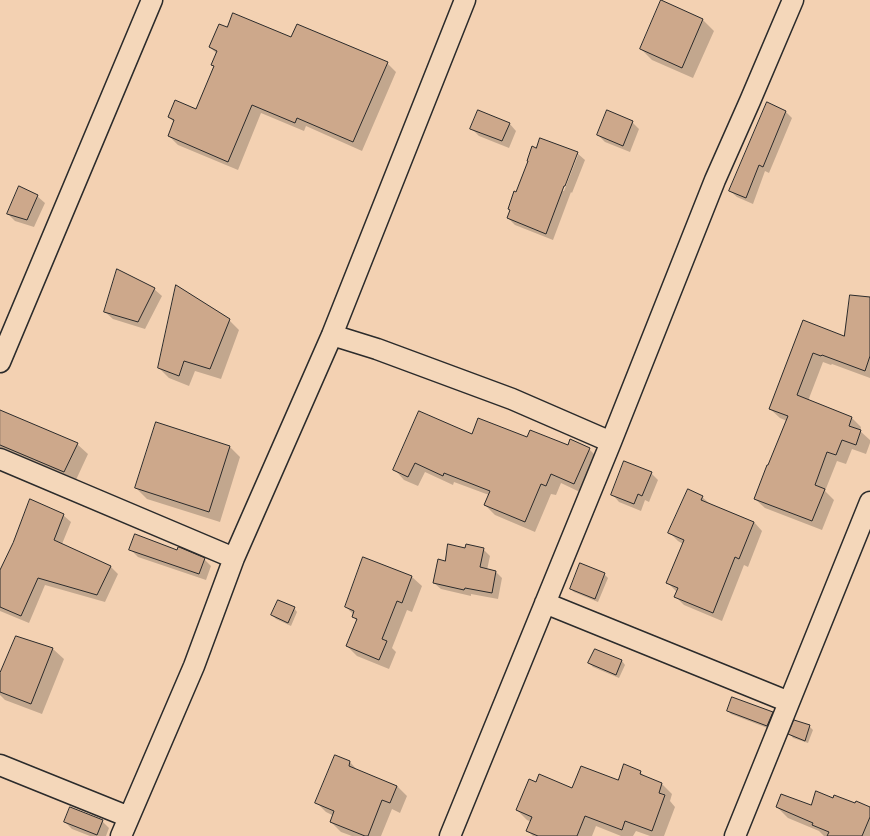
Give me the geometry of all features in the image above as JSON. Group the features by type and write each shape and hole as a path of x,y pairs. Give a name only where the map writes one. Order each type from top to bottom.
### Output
{"street":[{"path":"0,362 152,0"},
{"path":"121,836 194,666 234,558 332,335 465,0"},
{"path":"450,836 715,180 793,0"},
{"path":"332,335 377,349 512,399 610,442"},
{"path":"0,459 234,558"},
{"path":"735,836 870,502"},
{"path":"545,603 789,702"},
{"path":"0,765 129,817"}],"building":[{"path":"661,0 703,19 682,68 640,49"},
{"path":"233,13 291,37 297,24 388,62 353,142 297,118 295,123 252,105 228,162 168,136 174,120 168,117 175,100 196,109 214,66 211,65 217,51 209,47 219,24 227,27"},
{"path":"767,102 786,111 763,167 759,165 746,198 729,191"},
{"path":"478,110 510,123 502,141 470,129"},
{"path":"607,110 633,121 623,146 597,135"},
{"path":"540,138 578,152 546,234 507,218 510,210 508,209 514,191 516,192 532,146 536,148"},
{"path":"19,186 38,195 27,220 7,214"},
{"path":"117,269 155,288 138,322 104,312"},
{"path":"176,285 230,319 210,369 184,361 179,376 158,368"},
{"path":"850,295 870,297 870,356 865,371 813,353 797,395 852,417 849,426 861,430 856,445 842,440 836,455 827,452 815,485 825,489 812,521 754,499 788,416 769,409 803,320 844,336"},
{"path":"0,410 78,443 64,472 0,445"},
{"path":"419,411 472,434 478,418 527,437 530,430 568,445 570,439 590,448 574,484 551,474 546,486 541,484 525,522 484,505 490,491 444,473 443,476 415,463 408,477 393,470"},
{"path":"156,422 230,446 209,512 135,488"},
{"path":"624,461 652,472 642,496 638,494 634,504 611,495"},
{"path":"688,489 703,496 701,500 754,522 739,559 735,557 713,613 674,597 678,588 666,583 684,540 668,533"},
{"path":"30,499 64,514 54,540 111,566 97,595 38,578 21,616 0,607 0,570 13,543"},
{"path":"135,534 177,550 179,547 205,558 199,574 129,550"},
{"path":"448,544 465,548 466,544 484,548 480,567 496,571 492,593 465,588 464,590 433,583 438,559 445,561"},
{"path":"363,557 412,576 402,603 397,601 382,639 387,641 379,660 346,646 357,619 352,617 354,611 345,607"},
{"path":"580,563 605,573 595,599 570,589"},
{"path":"278,600 295,607 288,623 271,615"},
{"path":"16,636 53,648 31,704 0,692 0,673"},
{"path":"595,649 622,660 616,675 588,663"},
{"path":"732,697 773,712 767,726 727,711"},
{"path":"794,720 810,725 805,741 788,734"},
{"path":"335,755 350,761 349,766 397,786 390,803 382,800 368,836 330,822 334,811 315,803"},
{"path":"624,764 641,771 640,774 662,783 659,793 665,795 652,831 625,821 622,830 585,816 577,836 538,836 526,831 532,817 516,810 529,779 536,782 539,774 572,788 581,766 618,780"},
{"path":"816,791 833,798 834,795 855,803 856,801 870,807 870,817 862,836 827,836 829,832 812,825 813,823 776,807 781,794 811,805"},
{"path":"70,807 103,820 97,835 64,822"}]}
